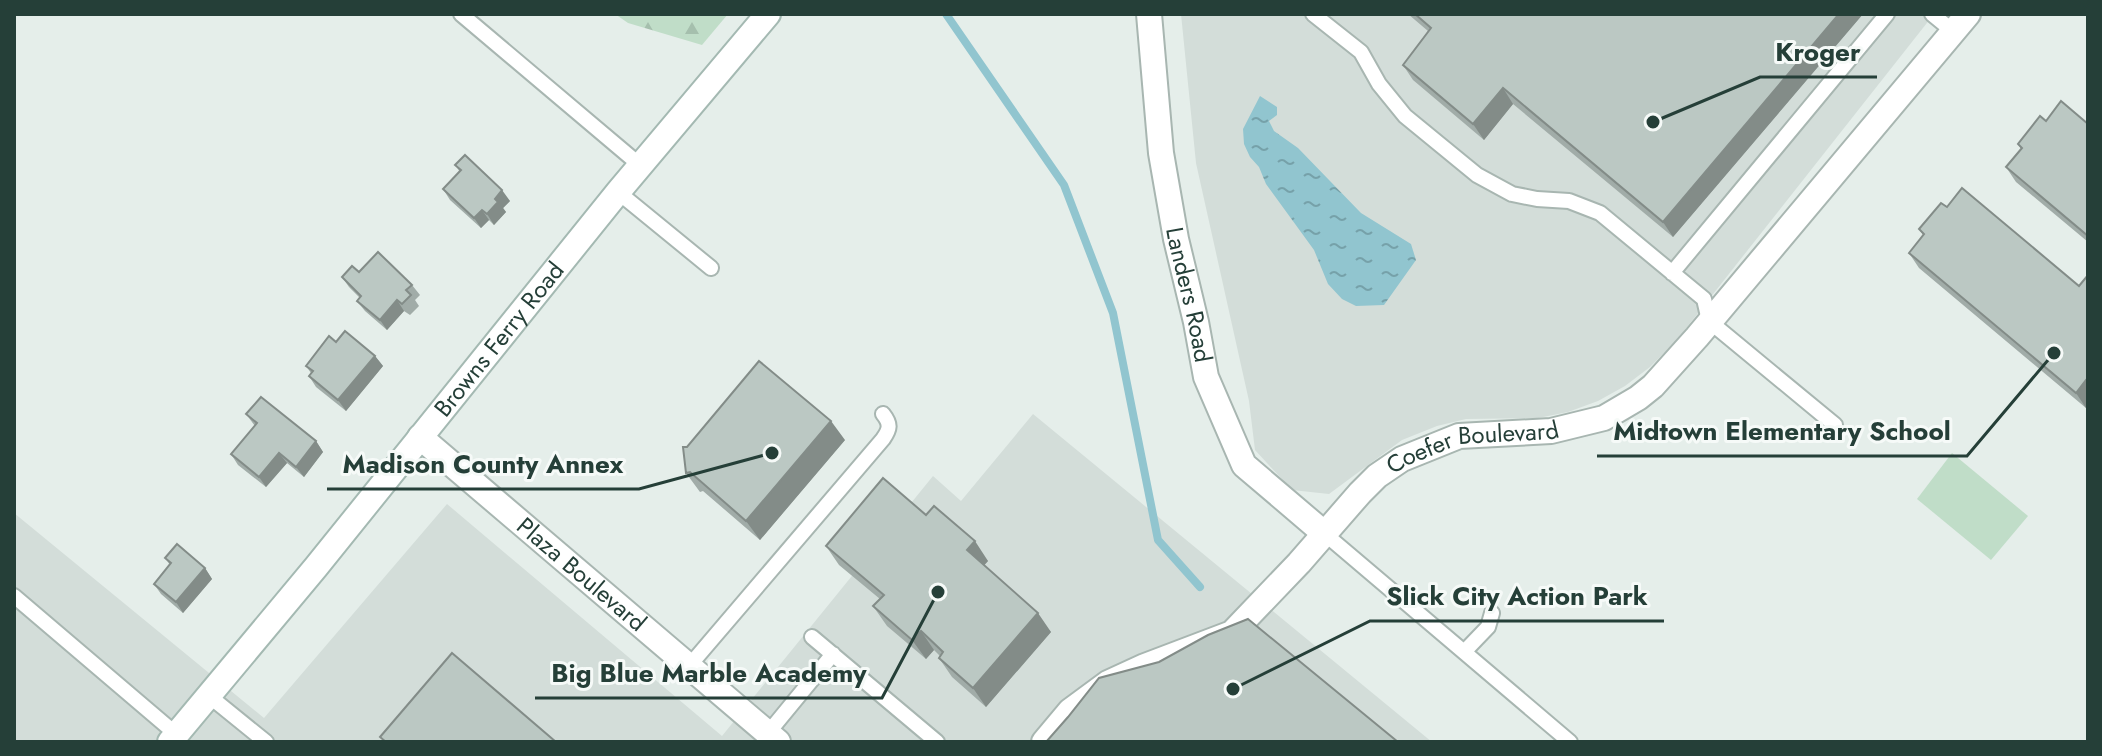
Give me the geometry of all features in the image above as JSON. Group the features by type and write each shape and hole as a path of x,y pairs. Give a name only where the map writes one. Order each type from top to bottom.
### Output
{"street":[{"name":"Browns Ferry Road","path":"173,738 316,567 618,192 768,14"},
{"name":"Landers Road","path":"1149,14 1161,153 1206,377 1244,465 1325,534"},
{"name":"Coefer Boulevard","path":"1044,742 1070,711 1108,683 1232,633 1377,476 1402,459 1459,436 1569,428 1604,418 1653,386 1961,23"},
{"name":"Plaza Boulevard","path":"420,437 773,737"}],"lane":[{"path":"461,14 641,166"},
{"path":"1313,14 1361,52 1379,84 1405,116 1477,175 1512,194 1569,201 1600,213 1704,299 1709,321 1835,425"},
{"path":"1672,273 1887,14"},
{"path":"1932,14 1961,23"},
{"path":"618,192 711,268"},
{"path":"690,665 883,439 889,430 889,422 883,414"},
{"path":"1325,534 1570,742"},
{"path":"14,596 173,738"},
{"path":"1464,652 1488,627 1492,613"},
{"path":"812,637 937,742"},
{"path":"773,737 833,654"},
{"path":"208,695 266,742"}],"shaded area":[{"path":"1181,14 1934,14 1676,341 1650,367 1598,401 1568,412 1538,418 1466,419 1437,426 1402,440 1329,494 1292,490 1255,450 1249,401 1196,163"},
{"path":"1033,414 1432,742 14,742 14,513 264,718 447,504 722,736 933,476 961,501"}],"green space":[{"path":"615,14 728,14 702,45 628,23"},
{"path":"1952,453 2028,516 1991,560 1917,499"}],"water":[{"path":"1260,96 1277,107 1277,115 1269,121 1274,131 1298,148 1361,213 1411,244 1416,260 1384,305 1356,306 1342,299 1328,284 1314,250 1266,184 1244,144 1243,129"}],"building":[{"path":"1415,14 1839,14 1663,222 1503,88 1473,124 1403,65 1431,28"},
{"path":"2061,101 2088,124 2088,236 2006,167 2022,148 2018,144 2040,116 2046,121"},
{"path":"465,155 502,190 495,199 498,202 487,214 482,210 474,218 443,189 461,170 455,165"},
{"path":"1962,188 2079,286 2088,275 2088,381 2076,393 1909,253 1924,234 1919,229 1941,203 1947,207"},
{"path":"378,252 412,285 406,290 411,295 402,304 397,300 380,320 357,301 361,296 342,277 352,266 359,272"},
{"path":"345,331 375,356 338,400 309,376 313,371 306,366 329,336 336,342"},
{"path":"759,361 831,421 746,521 690,472 686,473 683,447 687,447"},
{"path":"261,397 316,441 296,467 279,453 259,477 231,454 257,423 246,414"},
{"path":"883,478 926,515 934,506 975,541 967,550 1038,613 973,688 939,658 943,652 921,631 912,640 873,606 884,595 826,546"},
{"path":"177,544 205,568 176,602 154,584 171,563 165,558"},
{"path":"1248,619 1398,742 1046,742 1099,678 1159,662 1208,635"},
{"path":"452,653 556,742 386,742 380,737"}],"waterway":[{"path":"946,14 1064,185 1113,313 1158,540 1200,587"}],"place":[{"name":"Kroger","path":"1653,122"},
{"name":"Midtown Elementary School","path":"2054,353"},
{"name":"Madison County Annex","path":"772,453"},
{"name":"Big Blue Marble Academy","path":"938,592"},
{"name":"Slick City Action Park","path":"1233,689"}]}
